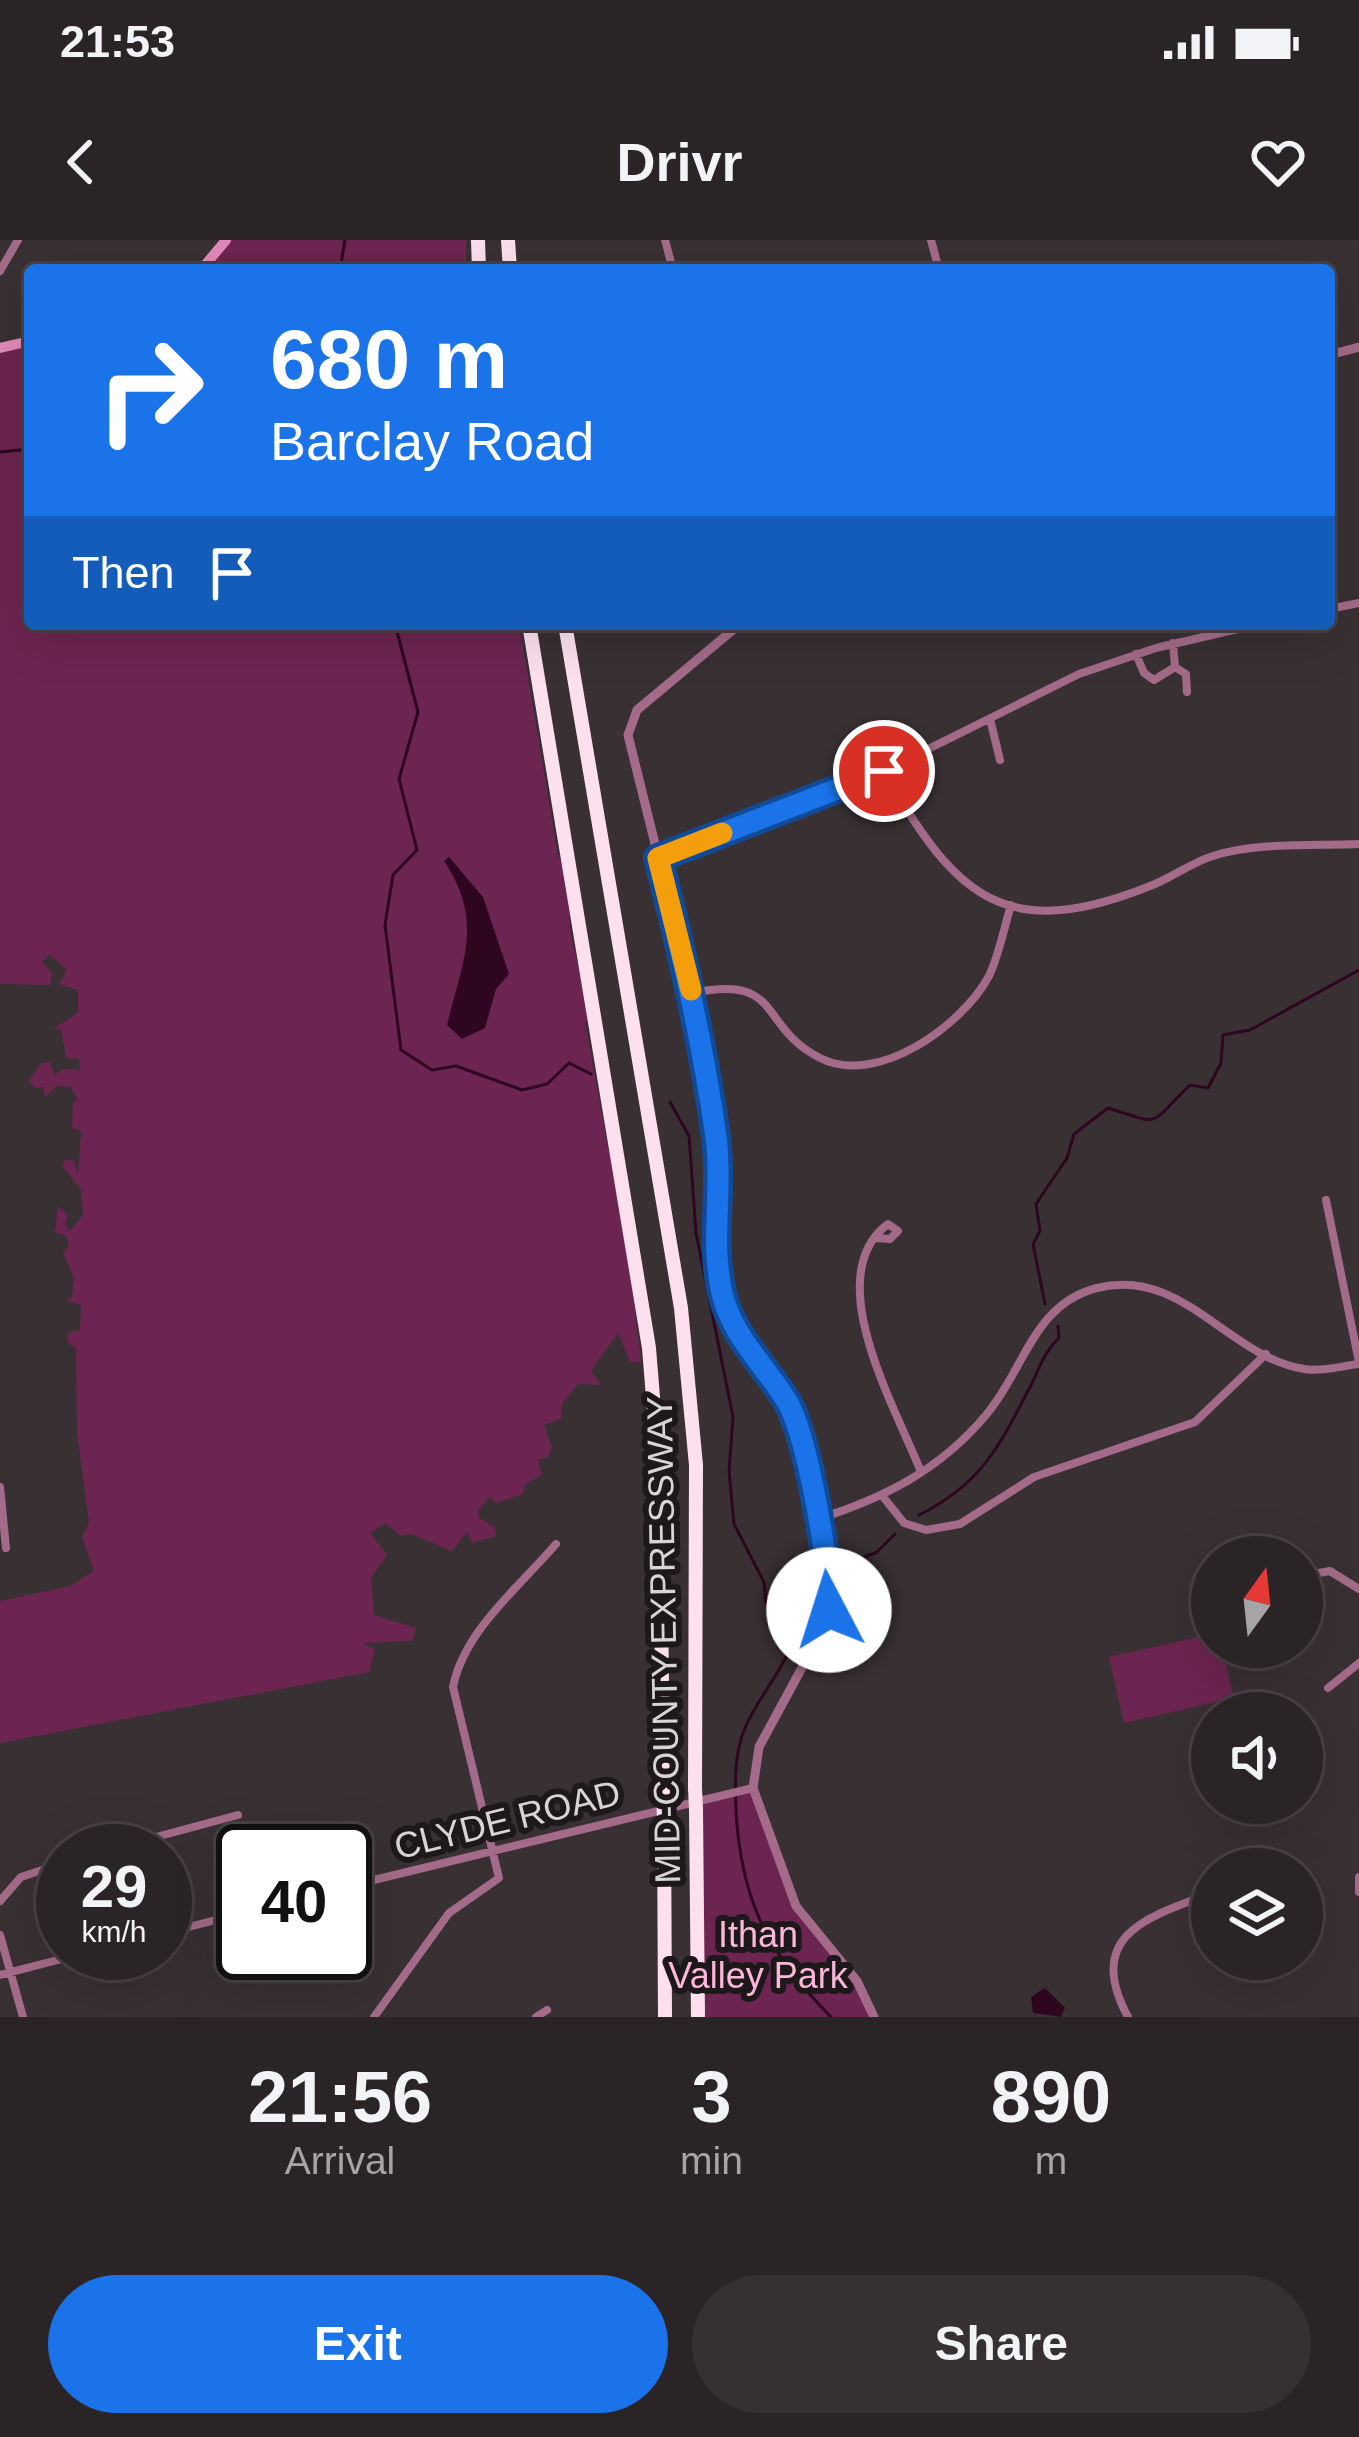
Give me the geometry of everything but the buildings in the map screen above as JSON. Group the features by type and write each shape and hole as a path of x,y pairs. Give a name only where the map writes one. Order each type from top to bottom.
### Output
{"highway":[{"name":"MID-COUNTY EXPRESSWAY","path":"530,630 617,1132 649,1348 660,1484 665,2017"},
{"name":"MID-COUNTY EXPRESSWAY","path":"566,630 681,1308 696,1466 698,2017"}],"main road":[{"path":"206,264 226,240"}],"street":[{"path":"0,271 18,240"},
{"path":"733,630 637,710 628,735 692,993 717,1144 714,1176 722,1293 735,1329 790,1406 818,1519 829,1610 795,1686 759,1747 753,1788 796,1906 857,1981 874,2017"},
{"path":"658,858 884,771 1079,674 1173,643 1232,630"},
{"path":"1173,643 1175,668"},
{"path":"1136,654 1144,673 1154,680 1175,668"},
{"path":"1175,668 1186,674 1186,692"},
{"path":"990,719 1000,760"},
{"path":"884,771 926,847 949,871 1011,905 1055,912 1082,909 1155,884 1213,856 1359,844"},
{"path":"692,993 739,987 764,1001 790,1036 818,1057 852,1067 873,1065 953,1019 971,1001 989,975 1011,905"},
{"path":"818,1519 884,1498 921,1472 985,1417 1042,1323 1096,1288 1136,1283 1166,1293 1266,1354 1305,1369 1359,1363 1326,1200"},
{"path":"876,1238 855,1290 866,1334 921,1472"},
{"path":"884,1498 904,1523 926,1530 960,1524 1034,1477 1195,1422 1266,1354"},
{"path":"0,1487 6,1548"},
{"path":"374,2017 449,1912 499,1878 453,1688 458,1662 556,1544"},
{"path":"1323,1572 1330,1571 1359,1589"},
{"path":"1328,1688 1359,1663"},
{"name":"CLYDE ROAD","path":"372,1880 753,1788"},
{"path":"192,1827 238,1815"},
{"path":"0,1901 21,1877 36,1872"},
{"path":"1359,1877 1359,1892"},
{"path":"1128,2017 1112,1979 1123,1938 1150,1917 1191,1901"},
{"path":"0,1935 5,1974 23,2017"},
{"path":"5,1974 36,1966"},
{"path":"536,2017 548,2010"}],"green space":[{"path":"226,240 466,240 466,264 206,264"},
{"path":"24,342 24,630 520,630 558,856 567,870 570,929 590,1019 585,1022 608,1148 620,1182 641,1362 630,1362 618,1333 591,1371 601,1385 578,1384 562,1404 561,1419 544,1425 552,1447 548,1457 538,1460 542,1475 525,1484 523,1494 496,1503 490,1497 478,1510 479,1518 495,1527 496,1536 472,1543 467,1532 452,1551 411,1534 401,1536 385,1523 370,1533 387,1555 371,1577 374,1615 416,1628 412,1641 363,1643 375,1650 369,1672 0,1743 0,1601 70,1586 94,1571 82,1537 89,1523 77,1432 76,1348 67,1342 68,1333 80,1330 81,1305 66,1301 72,1298 74,1278 63,1253 69,1245 66,1235 55,1233 58,1206 68,1216 65,1224 70,1231 83,1215 81,1189 62,1166 64,1160 74,1161 78,1175 81,1131 72,1128 73,1103 78,1099 70,1086 57,1086 45,1097 43,1087 35,1088 29,1081 41,1063 50,1062 55,1075 63,1069 80,1070 79,1059 66,1058 61,1029 53,1029 78,1013 78,990 59,984 67,970 50,955 42,961 52,974 50,985 0,984 0,348"},
{"path":"1191,1639 1191,1668 1227,1668 1233,1692 1191,1692 1191,1708 1124,1723 1109,1657"},
{"name":"Ithan Valley Park","path":"753,1788 797,1906 857,1981 874,2017 702,2017 695,1796"}],"shaded area":[{"path":"449,857 483,897 509,974 496,989 485,1028 462,1039 447,1025 467,923 457,883 444,861"},
{"path":"1045,1988 1065,2008 1061,2017 1033,2013 1031,1997"}],"waterway":[{"path":"341,264 345,240"},
{"path":"0,452 24,450"},
{"path":"397,630 418,712 399,779 417,850 393,875 385,925 401,1050 432,1070 456,1066 522,1090 547,1084 569,1063 591,1074"},
{"path":"1045,1304 1033,1244 1040,1231 1036,1204 1067,1158 1074,1134 1108,1108 1154,1119 1190,1085 1208,1088 1221,1063 1223,1035 1250,1030 1359,970"},
{"path":"670,1102 689,1136 696,1233 733,1417 729,1471 734,1524 764,1582 766,1603 787,1655 749,1718 739,1747 735,1790 744,1872 775,1947 831,2017"},
{"path":"919,1515 958,1490 986,1462 1059,1338 1058,1326"},
{"path":"835,1569 877,1552 895,1534"},
{"path":"783,1641 802,1621 820,1575"}],"slow traffic":[{"path":"691,990 658,858 722,833"}],"route":[{"path":"829,1610 818,1519 790,1406 735,1329 722,1293 714,1176 717,1144 692,993 658,858 884,771"}]}
